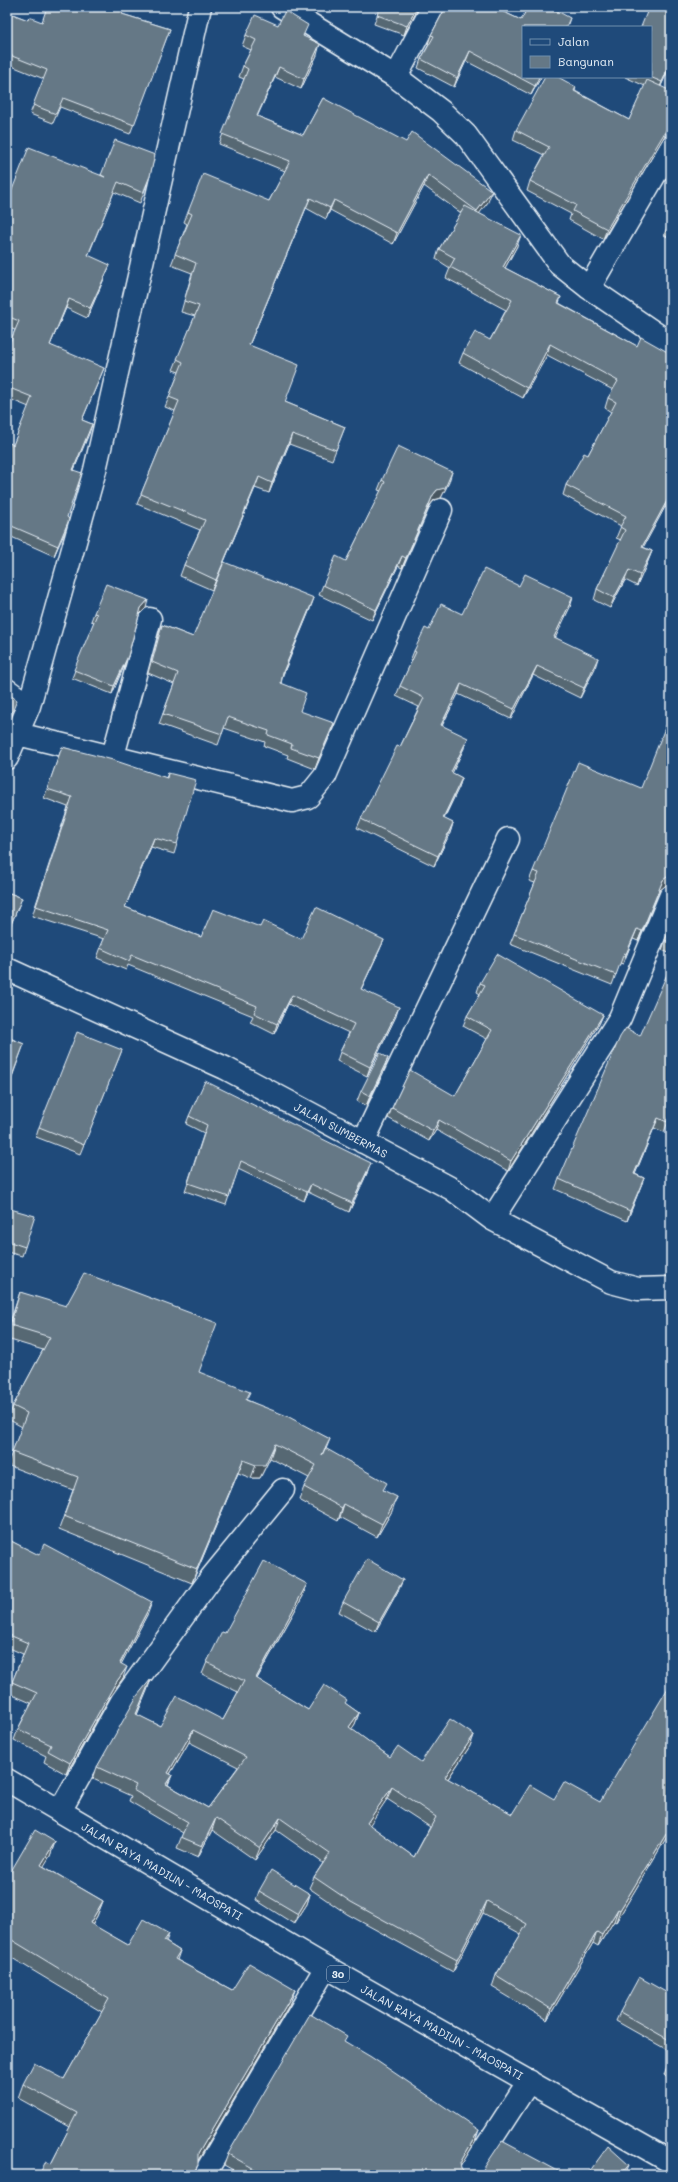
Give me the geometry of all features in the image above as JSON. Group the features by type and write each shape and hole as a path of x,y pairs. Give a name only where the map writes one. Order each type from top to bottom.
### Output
{"main road":[{"path":"7,758 29,706 95,470 200,7"},
{"path":"282,7 396,77 441,111 466,135 560,265 589,288 671,344"},
{"path":"396,77 433,7"},
{"path":"589,288 671,147"},
{"path":"18,734 292,801 308,796 325,776 440,510"},
{"path":"113,756 150,619"},
{"path":"7,690 29,706"},
{"path":"363,1142 508,839"},
{"path":"492,1219 620,1018 671,895"},
{"name":"JALAN SUMBERMAS","path":"7,969 225,1068 452,1189 492,1219 611,1282 638,1289 671,1288"},
{"path":"60,1811 122,1701 211,1578 283,1490"},
{"name":"JALAN RAYA MADIUN - MAOSPATI","path":"7,1780 326,1967 671,2162"},
{"path":"204,2175 326,1967"},
{"path":"468,2175 529,2081"}],"building":[{"path":"47,7 125,7 122,14 170,29 134,125 63,98 56,114 33,105 47,70 7,54 7,12 28,20 29,17 42,22"},
{"path":"380,7 417,7 407,26 377,15"},
{"path":"446,7 493,7 521,20 528,7 550,7 570,18 566,26 522,26 522,78 539,78 535,86 470,51 457,78 421,59 434,36 431,35"},
{"path":"649,7 671,7 671,62 662,82 652,78 652,26 641,26"},
{"path":"285,11 308,25 303,36 320,44 304,79 279,67 257,116 303,135 323,98 406,142 412,132 492,191 477,211 428,175 397,233 334,200 330,208 310,198 249,345 299,365 285,402 345,427 336,450 292,434 272,483 259,477 216,580 184,565 205,520 141,494 179,401 169,397 183,362 177,359 199,306 184,301 196,263 175,254 192,214 188,212 203,174 269,201 290,161 222,134 248,69 243,66 256,40 246,35 255,15 278,25"},
{"path":"544,78 560,78 576,87 574,91 629,120 647,80 671,91 671,120 668,127 607,229 573,211 576,205 530,181 549,147 516,130"},
{"path":"115,140 155,155 150,176 143,193 118,182 88,255 110,265 90,308 69,299 50,345 104,368 82,420 92,424 73,470 82,473 67,517 69,519 58,546 7,524 7,451 10,443 13,445 32,397 7,387 7,349 19,321 7,316 7,200 29,147 105,177 101,175"},
{"path":"465,206 521,235 503,267 561,297 558,303 637,346 641,337 671,354 671,498 669,497 642,547 652,551 640,575 629,570 614,598 597,589 625,530 620,527 626,516 566,485 584,453 588,455 616,402 608,398 618,381 550,344 527,388 463,353 475,332 490,340 512,300 450,267 455,258 439,249"},
{"path":"671,219 671,227 668,225"},
{"path":"398,446 452,472 445,488 437,490 433,495 406,558 402,556 376,610 323,585 336,556 346,561 385,482 382,480"},
{"path":"224,562 314,598 283,672 281,683 306,693 300,711 334,723 319,758 291,748 292,744 268,735 269,731 228,717 222,734 163,714 178,673 152,662 162,625 193,637"},
{"path":"484,569 519,586 525,574 573,597 554,637 598,658 584,688 537,666 514,709 461,684 441,725 468,738 451,772 462,778 443,818 453,823 438,856 361,819 397,746 400,747 424,698 400,686 416,652 414,651 425,628 429,630 441,604 462,614"},
{"path":"106,584 148,600 141,608 128,656 114,686 74,670 97,614 94,613"},
{"path":"7,693 17,700 7,725"},
{"path":"671,713 671,874 663,880 642,931 637,929 626,954 624,953 616,975 514,934 539,873 533,871 578,762 641,788"},
{"path":"62,747 113,760 167,778 168,773 196,780 177,844 154,838 125,907 201,937 213,909 260,927 263,921 301,939 316,907 384,940 361,989 399,1007 370,1067 340,1052 354,1024 292,995 277,1024 254,1013 257,1006 132,955 129,961 100,948 108,930 36,906 72,797 47,789"},
{"path":"7,892 22,898 11,924 7,923"},
{"path":"671,926 671,943 665,940"},
{"path":"497,954 603,1015 511,1161 439,1120 433,1131 392,1108 410,1070 455,1096 492,1030 467,1016 485,985 480,983"},
{"path":"671,965 671,1113 667,1122 658,1118 634,1174 644,1178 630,1211 559,1179 620,1037 626,1028 640,1036"},
{"path":"77,1032 122,1050 84,1145 39,1127"},
{"path":"7,1037 24,1044 9,1084 7,1083"},
{"path":"380,1053 388,1058 370,1096 361,1091"},
{"path":"205,1081 371,1163 352,1203 311,1184 307,1192 241,1161 229,1197 188,1183 207,1125 189,1116"},
{"path":"7,1208 35,1216 25,1247 7,1241"},
{"path":"84,1273 217,1323 199,1372 250,1392 246,1400 287,1416 330,1439 325,1448 387,1483 383,1490 397,1497 382,1524 344,1504 342,1508 304,1487 316,1465 275,1444 265,1465 256,1465 243,1460 197,1569 64,1516 78,1477 12,1452 27,1413 13,1406 50,1337 10,1325 20,1292 66,1306"},
{"path":"7,1539 39,1555 44,1544 152,1602 120,1663 127,1667 115,1684 70,1763 48,1751 51,1745 18,1729 37,1693 12,1682 28,1643 7,1634"},
{"path":"367,1559 403,1580 379,1622 343,1602"},
{"path":"264,1561 307,1584 256,1678 308,1710 324,1685 347,1700 345,1703 359,1713 349,1727 390,1757 398,1746 421,1762 450,1719 474,1735 445,1777 512,1814 530,1785 554,1799 564,1782 600,1802 671,1683 671,1826 620,1910 618,1909 602,1935 597,1932 551,2009 496,1975 527,1924 487,1901 457,1960 351,1902 314,1877 330,1853 280,1818 260,1848 216,1818 202,1846 181,1837 188,1822 133,1790 136,1785 97,1767 137,1696 151,1679 136,1714 160,1726 177,1696 223,1720 244,1681 207,1662 222,1632 225,1633","holes":["193,1730 246,1757 208,1808 166,1784 172,1775 168,1773","392,1787 436,1817 414,1857 367,1823"]},
{"path":"35,1830 55,1842 41,1865 103,1901 90,1923 128,1945 143,1919 169,1934 164,1941 180,1951 175,1959 232,1990 249,1963 295,1990 198,2154 198,2165 192,2175 39,2175 46,2161 51,2164 77,2113 23,2084 34,2063 64,2079 109,1999 7,1937 7,1878"},
{"path":"271,1870 310,1894 298,1914 259,1891"},
{"path":"639,1977 671,1995 671,2041 620,2012"},
{"path":"310,2014 347,2036 344,2041 371,2057 479,2130 460,2163 461,2169 466,2174 477,2175 265,2175 228,2154"},
{"path":"671,2061 671,2069 667,2066"},
{"path":"502,2141 558,2171 556,2175 477,2175 482,2171"},
{"path":"608,2146 629,2165 620,2175 587,2175"}]}
